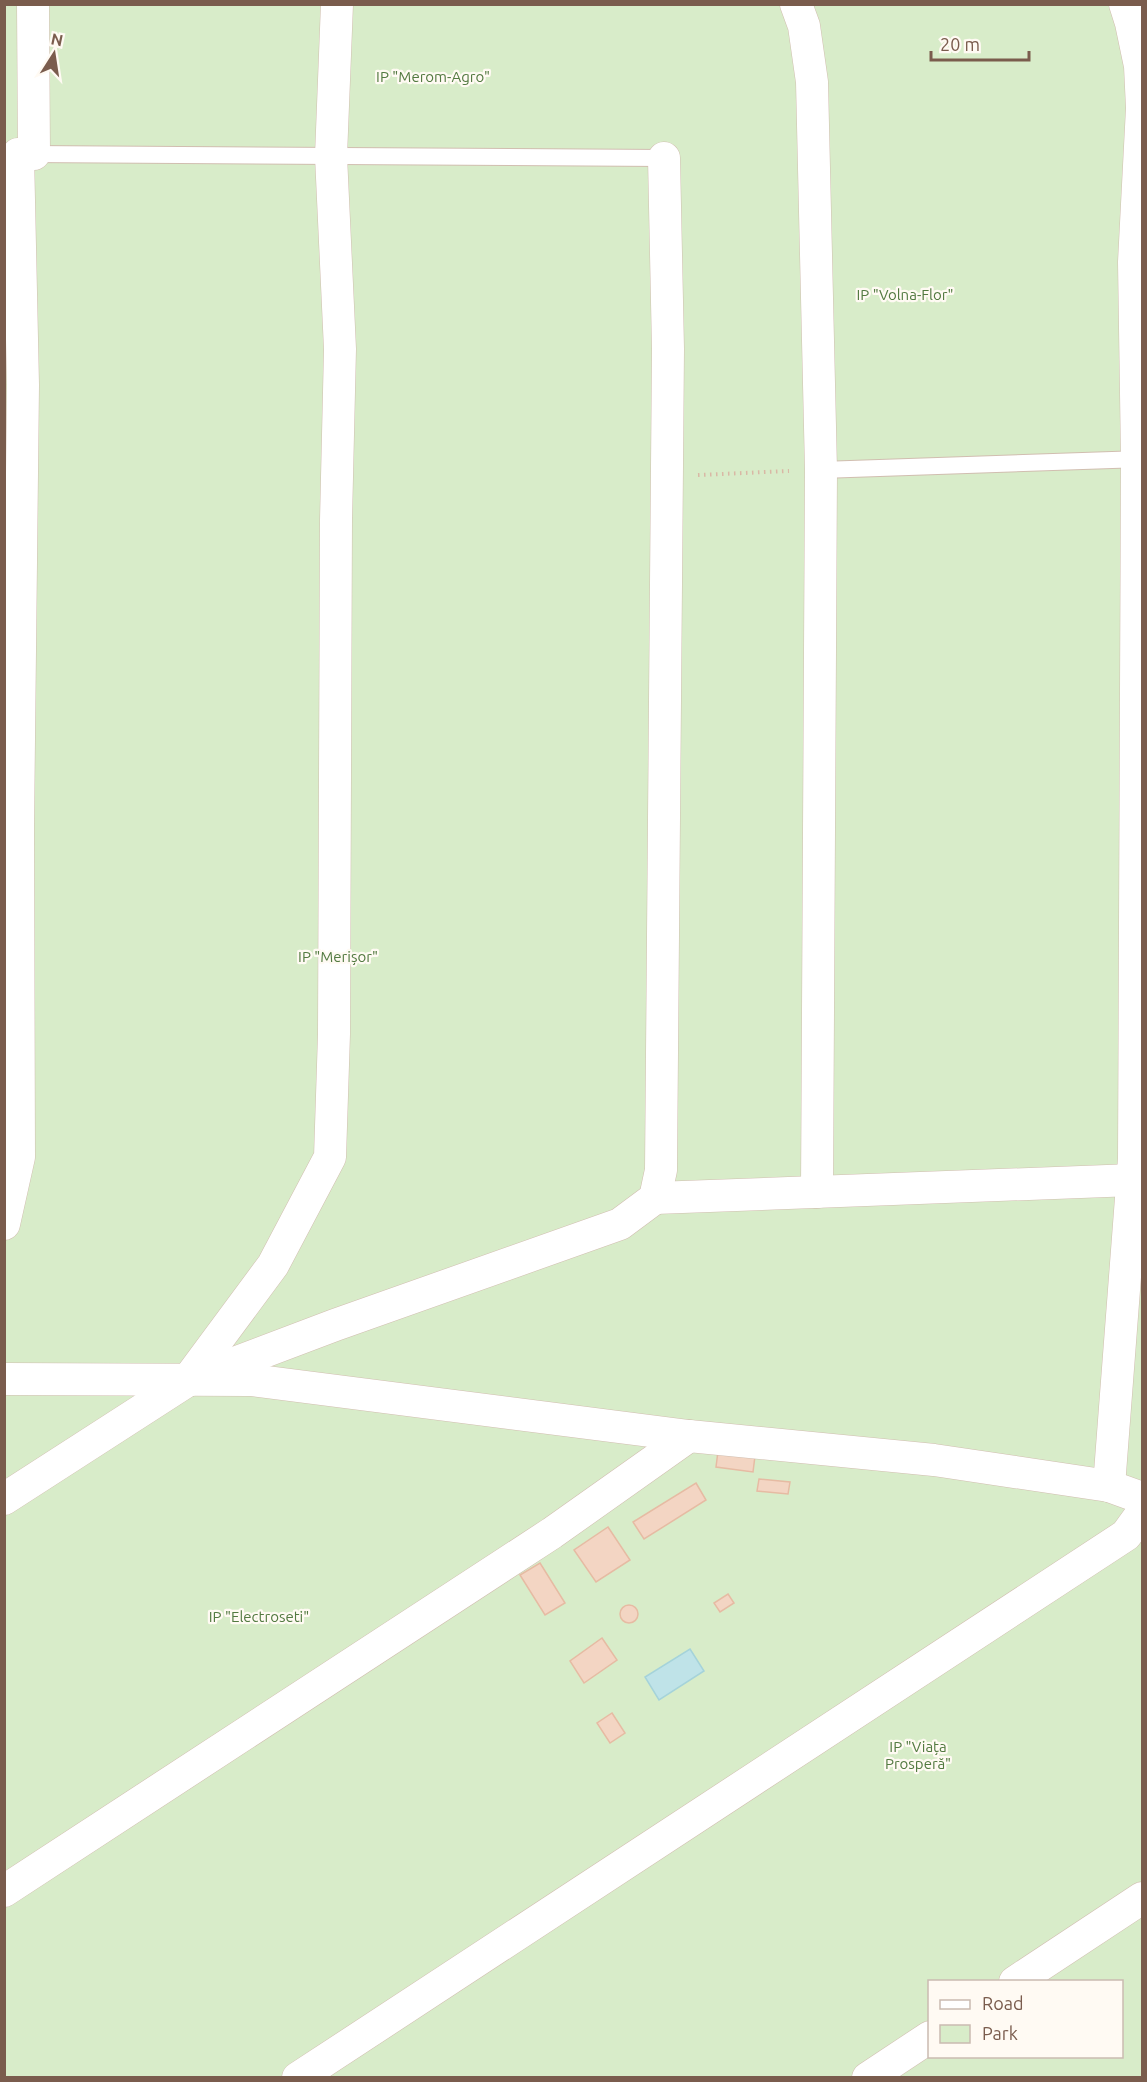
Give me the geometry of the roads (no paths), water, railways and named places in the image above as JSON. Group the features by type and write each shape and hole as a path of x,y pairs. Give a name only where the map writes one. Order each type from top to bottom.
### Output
{"street":[{"path":"4,1224 19,1157 18,828 23,385 19,154 33,4"},
{"path":"187,1381 273,1265 330,1157 334,1011 336,520 340,350 331,156 337,4"},
{"path":"796,4 804,26 812,82 820,470 817,1192"},
{"path":"1109,1486 1133,1180 1140,459 1134,262 1142,108 1140,66 1125,4"},
{"path":"655,1198 661,1170 668,349 664,158"},
{"path":"4,1499 187,1381 335,1325 620,1224 655,1198 1133,1180"},
{"path":"4,1379 251,1380 689,1436 934,1460 1109,1486 1143,1498"},
{"path":"4,1891 552,1533 689,1436"},
{"path":"298,2078 1126,1536 1143,1513"},
{"path":"1018,1980 1143,1898"},
{"path":"868,2078 928,2038"}],"lane":[{"path":"19,154 664,158"},
{"path":"820,470 1140,459"}],"water":[{"path":"690,1649 704,1671 659,1700 645,1677"}],"park label":[{"name":"IP \"Merom-Agro\"","path":"433,77"},
{"name":"IP \"Volna-Flor\"","path":"905,295"},
{"name":"IP \"Merișor\"","path":"338,957"},
{"name":"IP \"Electroseti\"","path":"259,1617"},
{"name":"IP \"Viața Prosperă\"","path":"918,1756"}]}
